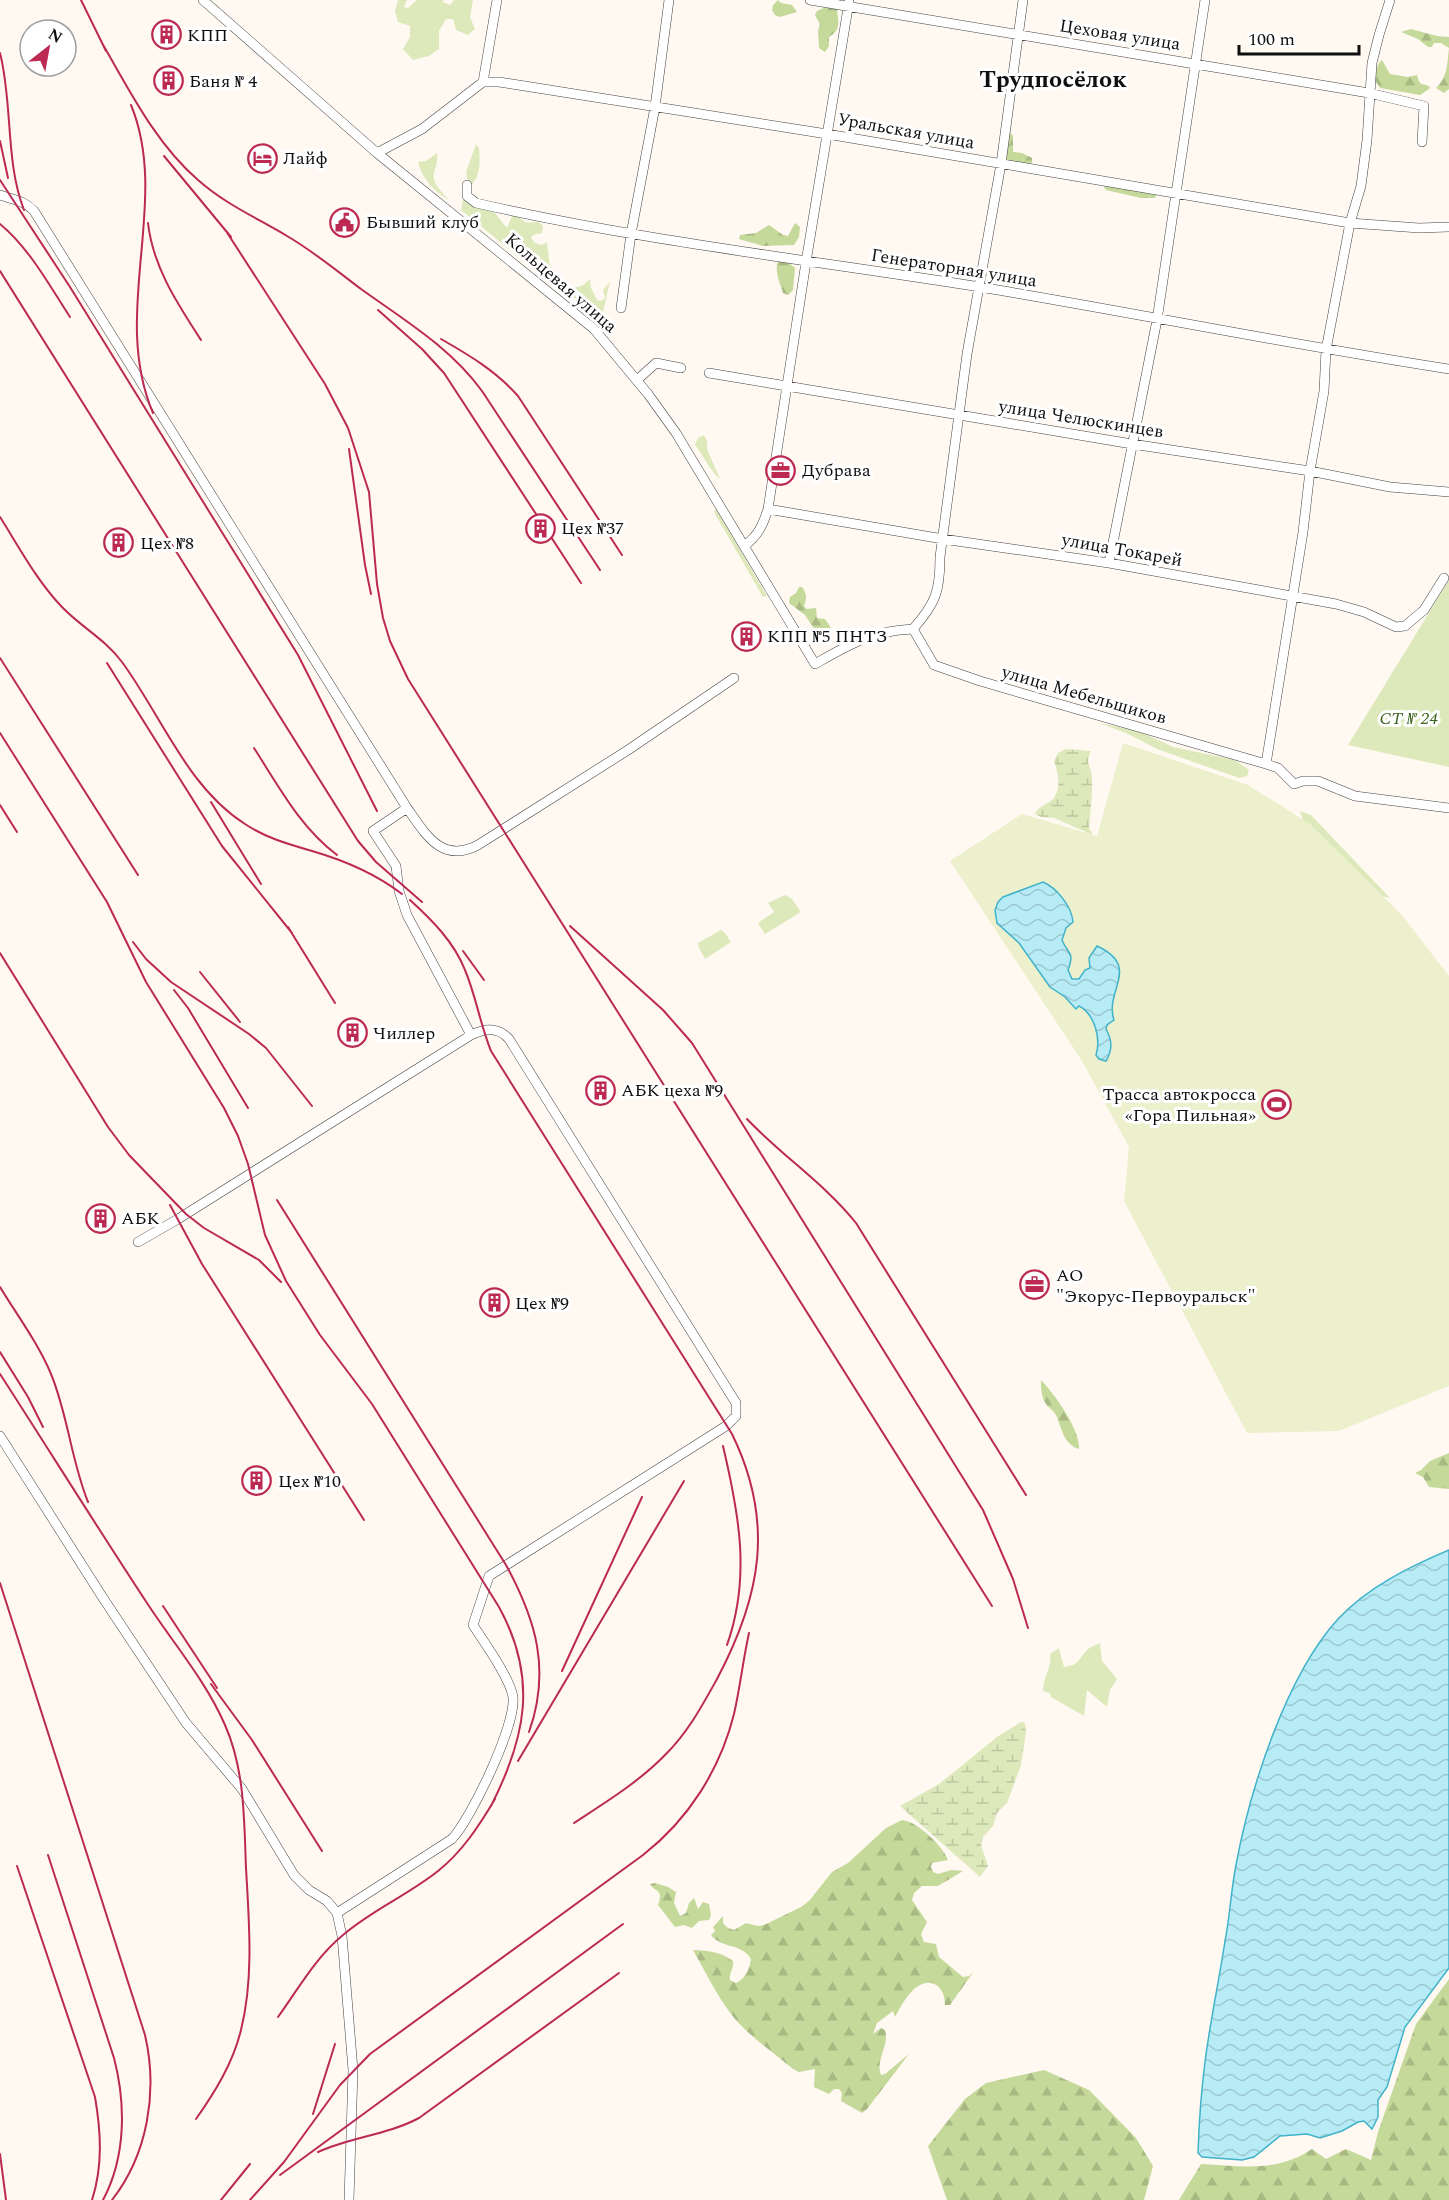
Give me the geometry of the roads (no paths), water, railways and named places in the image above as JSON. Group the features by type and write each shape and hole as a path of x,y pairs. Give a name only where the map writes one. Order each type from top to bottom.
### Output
{"street":[{"name":"Кольцевая улица","path":"203,0 377,153 594,329 637,380 676,433 814,664 867,636 891,630 913,629"},
{"path":"377,153 422,129 483,82 496,0"},
{"path":"621,308 631,234 655,107 669,0"},
{"name":"Цеховая улица","path":"810,0 849,3 1019,36 1196,63 1369,93 1424,106 1422,142"},
{"path":"913,629 927,613 935,599 967,354 1001,164 1023,0"},
{"path":"1109,563 1157,320 1205,0"},
{"path":"1266,764 1324,391 1326,351 1350,223 1361,186 1374,54 1390,0"},
{"path":"744,546 757,536 768,509 849,3"},
{"name":"Уральская улица","path":"483,82 500,82 827,134 1350,223 1419,228 1449,227"},
{"name":"Генераторная улица","path":"467,185 467,196 476,203 551,220 806,262 980,287 1326,351 1449,369"},
{"path":"0,195 27,203 33,211 407,808 438,846 456,852 467,851 628,750 734,678"},
{"path":"637,380 656,363 681,368"},
{"name":"улица Челюскинцев","path":"708,373 960,416 1310,471 1390,487 1449,492"},
{"name":"улица Токарей","path":"768,509 943,539 1109,563 1336,604 1401,627 1424,610 1444,578"},
{"name":"улица Мебельщиков","path":"913,629 934,665 980,681 1266,764 1278,768 1294,784 1303,781 1318,781 1355,796 1449,808"},
{"path":"407,808 373,831 396,866 399,891 407,915 471,1035"},
{"path":"138,1242 471,1035 483,1030 496,1030 509,1039 736,1403 737,1412 734,1420 726,1426 489,1576 473,1625 506,1679 513,1703 510,1722 484,1783 462,1826 452,1839 337,1913"},
{"path":"0,1436 103,1598 180,1713 242,1789 294,1875 309,1890 327,1901 337,1913 342,1936 353,2070 349,2200"}],"water":[{"path":"1043,882 1063,899 1072,916 1073,922 1066,928 1062,940 1071,956 1068,970 1072,979 1079,979 1085,970 1090,968 1089,958 1097,946 1110,954 1117,962 1120,971 1119,980 1113,999 1114,1020 1107,1025 1106,1029 1111,1045 1106,1061 1099,1059 1096,1055 1097,1035 1089,1015 1079,1006 1076,1009 1065,997 1050,987 1019,943 997,923 995,910 1003,897"},
{"path":"1449,1550 1449,1968 1405,2027 1387,2087 1378,2100 1378,2117 1372,2129 1364,2121 1320,2138 1307,2134 1280,2136 1254,2157 1242,2160 1202,2157 1198,2153 1200,2108 1209,2032 1227,1932 1234,1874 1242,1835 1273,1735 1302,1671 1319,1643 1338,1619 1362,1597 1390,1579"}],"railway":[{"path":"81,0 106,51"},
{"path":"102,43 134,98 169,150 208,189 316,255 426,335 456,361 482,391 600,570"},
{"path":"0,53 7,92 14,172 24,210"},
{"path":"131,105 142,142 145,180 137,336 141,375 153,413"},
{"path":"0,141 8,178"},
{"path":"164,156 231,237"},
{"path":"0,180 70,287 298,655 377,811"},
{"path":"148,223 155,255 167,284 201,340"},
{"path":"0,224 30,256 70,317"},
{"path":"226,231 325,384 348,428 369,492 377,584 383,618 390,641 408,679 992,1606"},
{"path":"0,271 358,841 376,862 422,902"},
{"path":"378,310 422,349 444,373 581,583"},
{"path":"441,339 491,371 518,396 622,555"},
{"path":"349,449 371,594"},
{"path":"0,517 53,597 122,662 176,749 207,791 225,809 261,833 347,863 381,880 402,894"},
{"path":"0,658 138,875"},
{"path":"107,663 222,846 292,933"},
{"path":"0,733 107,902 146,982 224,1108 238,1136 248,1164 265,1235 286,1281 320,1335 372,1404 499,1607 511,1633 519,1658 523,1683 523,1707 512,1756 491,1806"},
{"path":"254,748 301,819 337,855"},
{"path":"211,802 261,884"},
{"path":"0,805 17,832"},
{"path":"410,900 455,950 469,980 491,1051 732,1434 746,1466 754,1498 758,1528 757,1558 752,1588 744,1618 717,1679 688,1728 674,1746 633,1783 574,1823"},
{"path":"570,926 663,1010 692,1043 983,1510 1013,1579 1028,1628"},
{"path":"288,927 335,1003"},
{"path":"133,942 146,959 171,982 266,1048 312,1106"},
{"path":"463,951 484,980"},
{"path":"0,953 108,1127 129,1155 186,1214 204,1228 259,1260 281,1282"},
{"path":"200,972 240,1022"},
{"path":"174,990 188,1008 248,1108"},
{"path":"747,1119 817,1182 856,1223 1026,1495"},
{"path":"277,1200 517,1585 532,1626 539,1666 536,1709 529,1732"},
{"path":"170,1205 202,1264 364,1520"},
{"path":"0,1287 34,1340 51,1374 62,1405 77,1470 88,1502"},
{"path":"0,1352 28,1397 43,1427"},
{"path":"0,1374 128,1574 208,1693 232,1742 240,1777 245,1832 249,1929 248,1990 241,2030 233,2054 216,2088 196,2119"},
{"path":"723,1446 734,1496 740,1546 739,1595 727,1645"},
{"path":"518,1761 684,1481"},
{"path":"562,1671 642,1497"},
{"path":"0,1583 145,2035 149,2056 150,2100 142,2142 134,2163 112,2200"},
{"path":"163,1606 217,1688"},
{"path":"250,2200 284,2162 340,2085 370,2054 643,1855 674,1826 688,1810 711,1774 728,1735 749,1633"},
{"path":"211,1684 252,1740 322,1851"},
{"path":"278,2017 324,1953 354,1926 447,1864 470,1838 495,1799"},
{"path":"48,1855 114,2058 121,2094 120,2148 111,2183 103,2200"},
{"path":"17,1866 95,2097 100,2149 96,2187 92,2200"},
{"path":"280,2175 623,1924"},
{"path":"318,2152 407,2124 419,2118 619,1973"},
{"path":"313,2114 335,2044"},
{"path":"0,2154 6,2200"},
{"path":"221,2200 250,2164"}],"place":[{"name":"КПП","path":"166,35"},
{"name":"Баня № 4","path":"168,81"},
{"name":"Лайф","path":"262,158"},
{"name":"Бывший клуб","path":"345,222"},
{"name":"Дубрава","path":"781,470"},
{"name":"Цех №37","path":"540,528"},
{"name":"Цех №8","path":"119,543"},
{"name":"КПП №5 ПНТЗ","path":"746,636"},
{"name":"Чиллер","path":"352,1033"},
{"name":"АБК цеха №9","path":"600,1090"},
{"name":"Трасса автокросса «Гора Пильная»","path":"1277,1104"},
{"name":"АБК","path":"100,1218"},
{"name":"АО \"Экорус-Первоуральск\"","path":"1035,1285"},
{"name":"Цех №9","path":"494,1303"},
{"name":"Цех №10","path":"257,1481"}],"district":[{"name":"Трудпосёлок","path":"1053,80"}],"park label":[{"name":"СТ № 24","path":"1409,718"}]}
